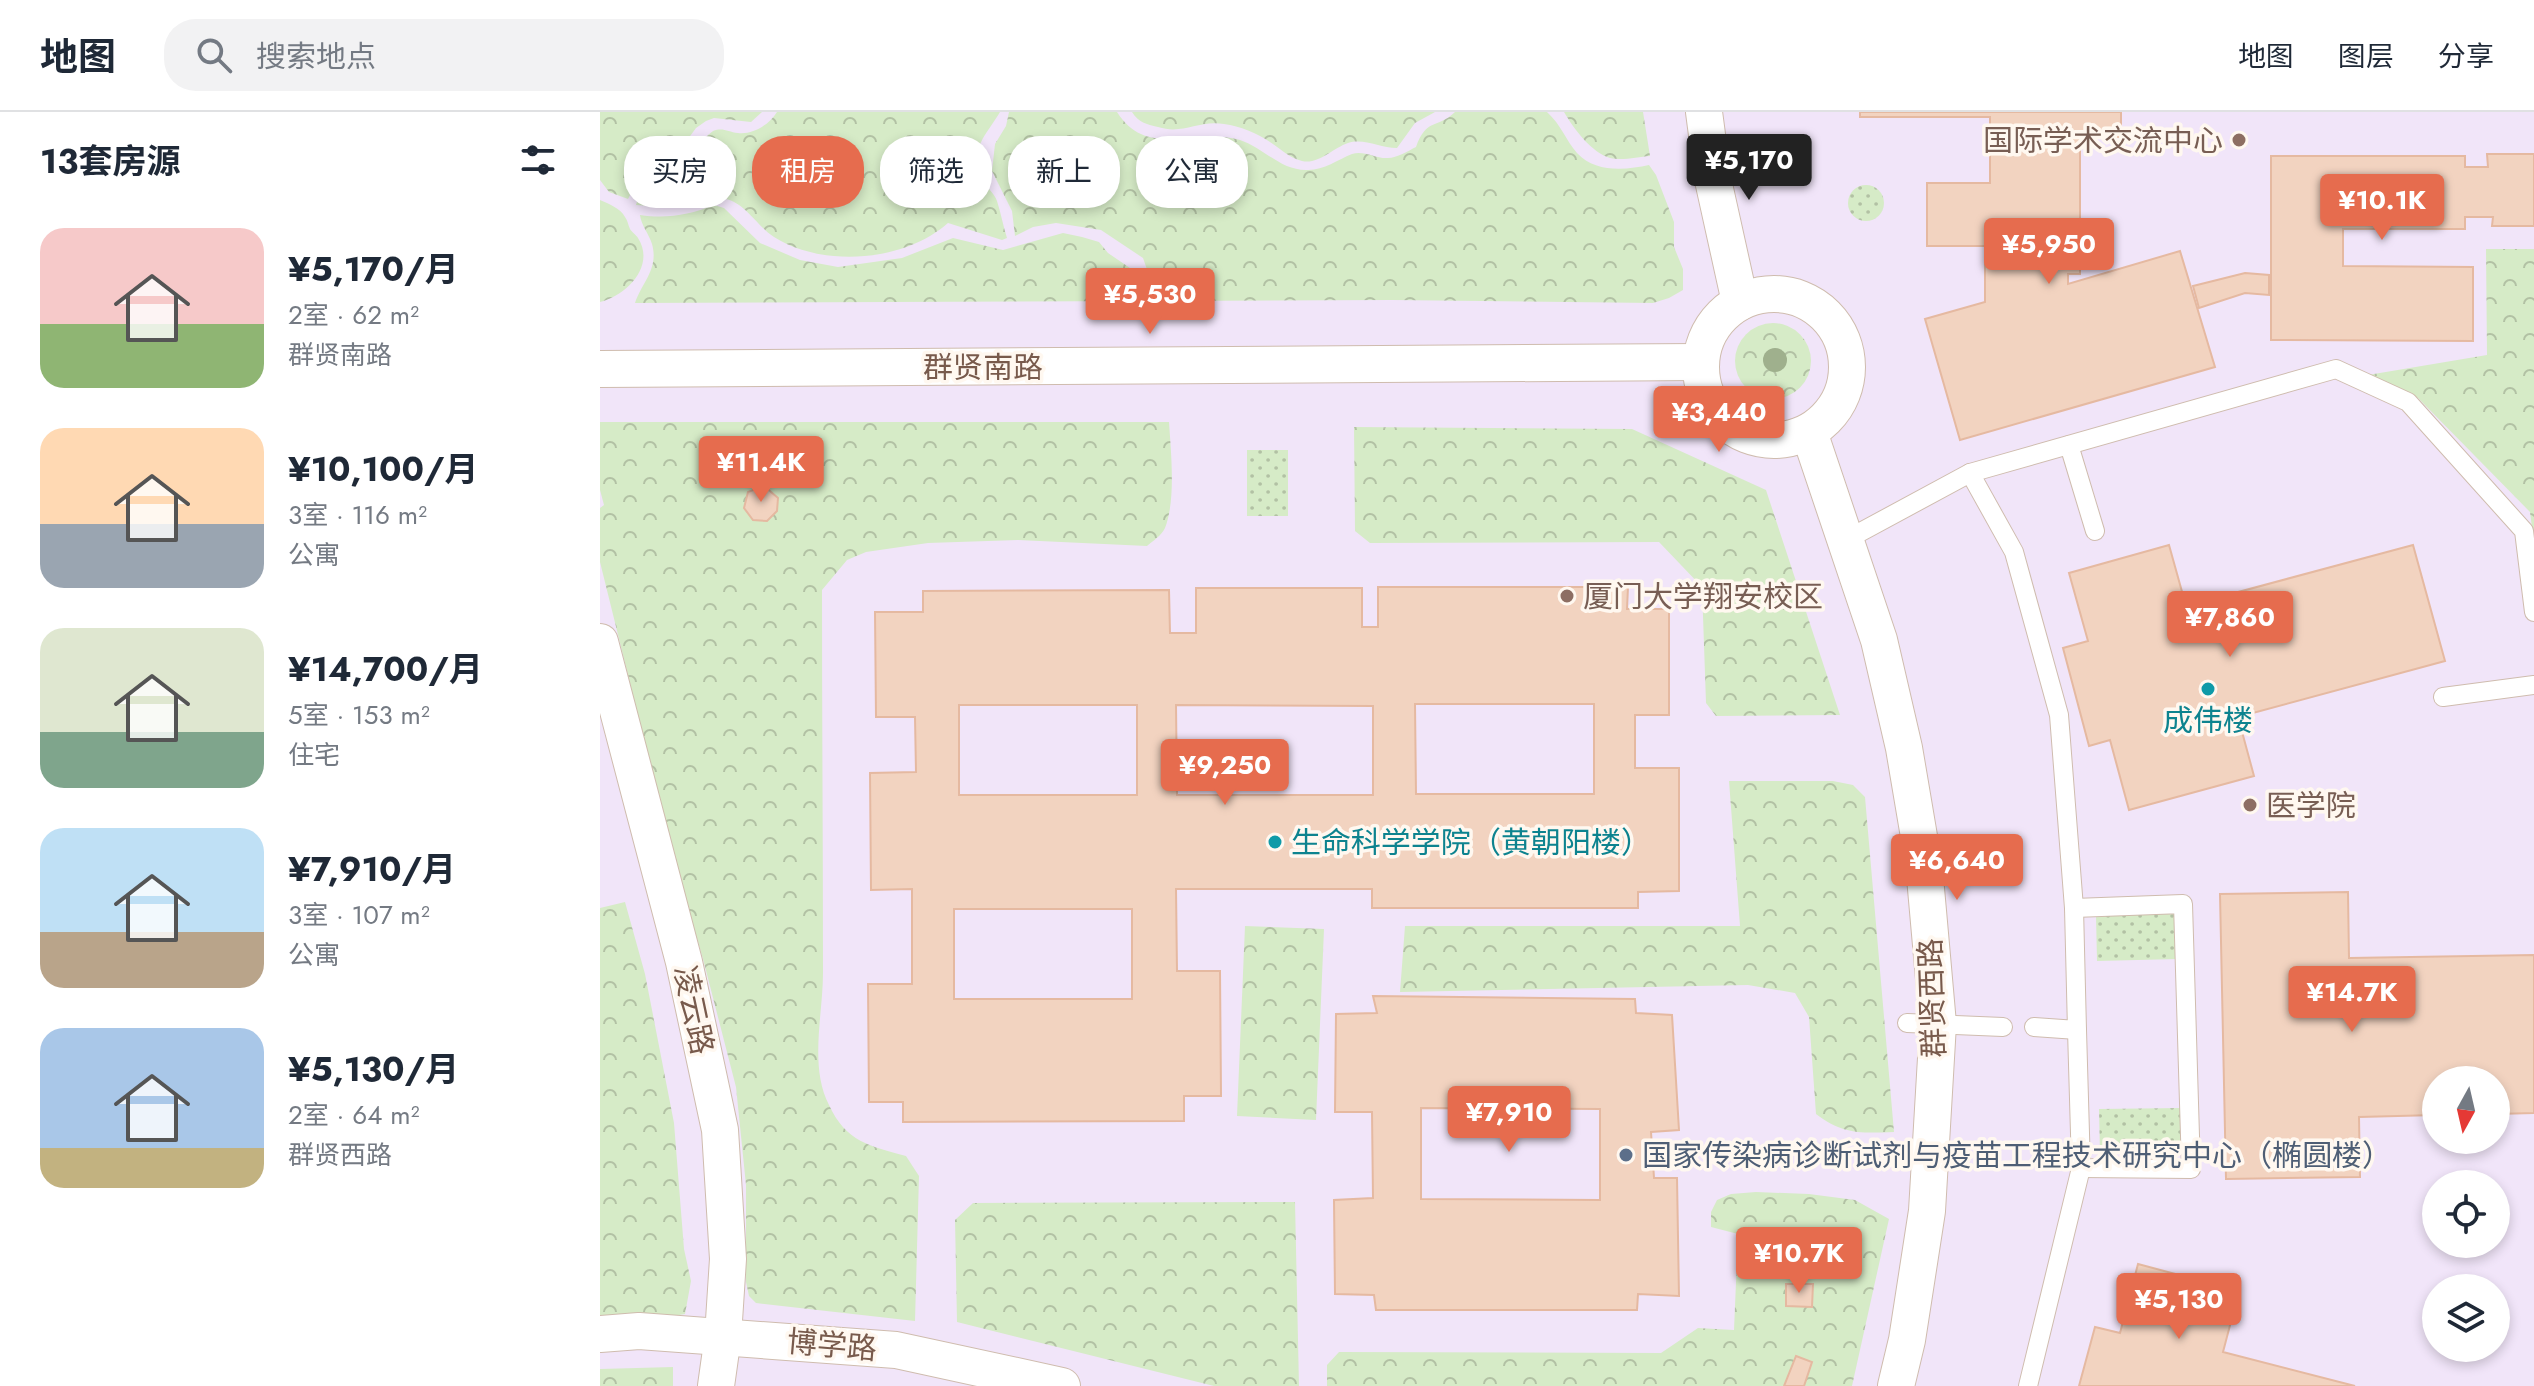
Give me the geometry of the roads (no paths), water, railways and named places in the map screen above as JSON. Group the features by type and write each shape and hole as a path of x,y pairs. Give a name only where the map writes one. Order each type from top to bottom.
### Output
{"street":[{"path":"1704,112 1713,180 1740,302"},
{"path":"1772,294 1797,298 1829,317 1842,339 1848,373 1841,397 1829,416 1809,432 1780,440 1755,438 1741,433 1721,418 1707,397 1701,362 1707,338 1720,318 1740,302 1772,294"},
{"name":"群贤南路","path":"600,369 1701,362"},
{"name":"群贤西路","path":"1809,432 1879,640 1904,748 1924,866 1922,1024 1927,1211 1907,1340 1896,1386"},
{"name":"凌云路","path":"600,642 684,962 720,1130 728,1259 716,1386"},
{"name":"博学路","path":"600,1334 639,1331 896,1350 1062,1386"}],"lane":[{"path":"1844,541 1970,473 2336,369 2408,402 2524,531 2534,612"},
{"path":"2069,445 2095,531"},
{"path":"1970,473 2014,552 2059,715 2074,908 2081,1168 2028,1386"},
{"path":"2443,697 2534,685"},
{"path":"2074,908 2183,904 2191,1169 2081,1168"},
{"path":"1922,1024 2003,1027"},
{"path":"2034,1027 2077,1030"},
{"path":"600,1351 639,1331"}],"place":[{"name":"国际学术交流中心","path":"2239,140"},
{"name":"厦门大学翔安校区","path":"1567,596"},
{"name":"成伟楼","path":"2208,689"},
{"name":"医学院","path":"2250,805"},
{"name":"生命科学学院（黄朝阳楼）","path":"1275,842"},
{"name":"国家传染病诊断试剂与疫苗工程技术研究中心（椭圆楼）","path":"1626,1155"}]}
